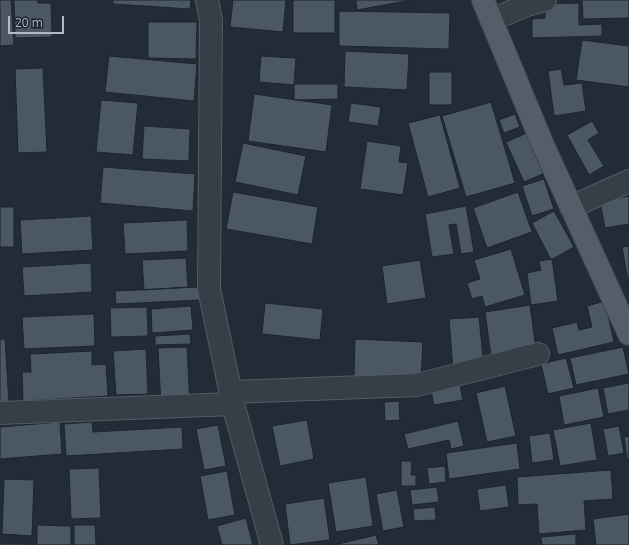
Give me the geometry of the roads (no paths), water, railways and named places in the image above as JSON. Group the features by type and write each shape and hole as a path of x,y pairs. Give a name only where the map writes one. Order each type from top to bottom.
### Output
{"main road":[{"path":"483,0 571,207 629,334"}],"street":[{"path":"207,0 210,20 209,289 232,398 272,545"},
{"path":"491,20 526,5 545,0"},
{"path":"571,207 629,181"},
{"path":"0,413 417,385 538,354"}]}
